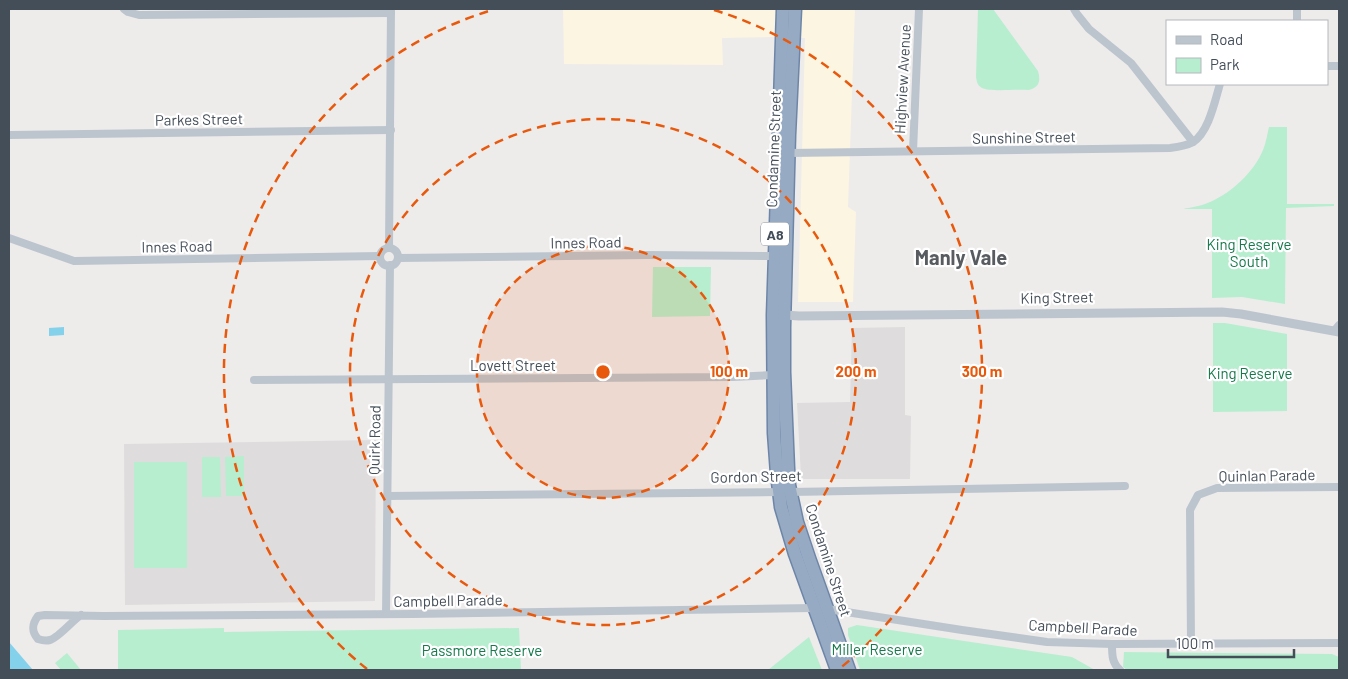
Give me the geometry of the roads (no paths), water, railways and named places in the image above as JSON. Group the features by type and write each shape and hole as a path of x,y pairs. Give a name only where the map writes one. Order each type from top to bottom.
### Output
{"highway":[{"name":"Condamine Street","path":"783,9 775,256 784,372 786,525 795,554 849,670"},
{"name":"Condamine Street","path":"785,492 774,433 773,375 779,315 789,153 795,9"},
{"name":"Condamine Street","path":"821,608 837,670"}],"street":[{"path":"124,9 139,15 391,11 389,248"},
{"name":"Highview Avenue","path":"913,151 919,9"},
{"path":"1074,9 1088,29 1131,63 1193,142 1206,127 1220,85"},
{"name":"Parkes Street","path":"9,135 390,130"},
{"name":"Sunshine Street","path":"789,153 1170,148 1181,147 1193,142"},
{"name":"Innes Road","path":"9,238 74,261 380,256"},
{"path":"389,248 395,250 398,258 395,263 390,265 384,264 380,256 383,250 389,248"},
{"name":"Innes Road","path":"398,258 646,255 775,256"},
{"name":"Quirk Road","path":"386,614 390,265"},
{"name":"King Street","path":"779,315 1222,312 1337,329"},
{"name":"Lovett Street","path":"254,380 733,377 773,375"},
{"name":"Gordon Street","path":"387,496 1124,486"},
{"name":"Quinlan Parade","path":"1190,644 1190,510 1198,495 1216,488 1339,487"},
{"name":"Campbell Parade","path":"81,615 50,640 38,639 34,635 33,622 38,616 45,614 386,614 821,608 1047,642 1112,644 1339,643"},
{"path":"1112,644 1113,660 1120,670"}],"water":[{"path":"64,327 64,335 49,336 49,328"},
{"path":"9,642 33,670 9,670"}],"district":[{"name":"Manly Vale","path":"961,257"}],"park label":[{"name":"King Reserve South","path":"1249,252"},
{"name":"King Reserve","path":"1250,373"},
{"name":"Miller Reserve","path":"877,649"},
{"name":"Passmore Reserve","path":"482,650"}]}
